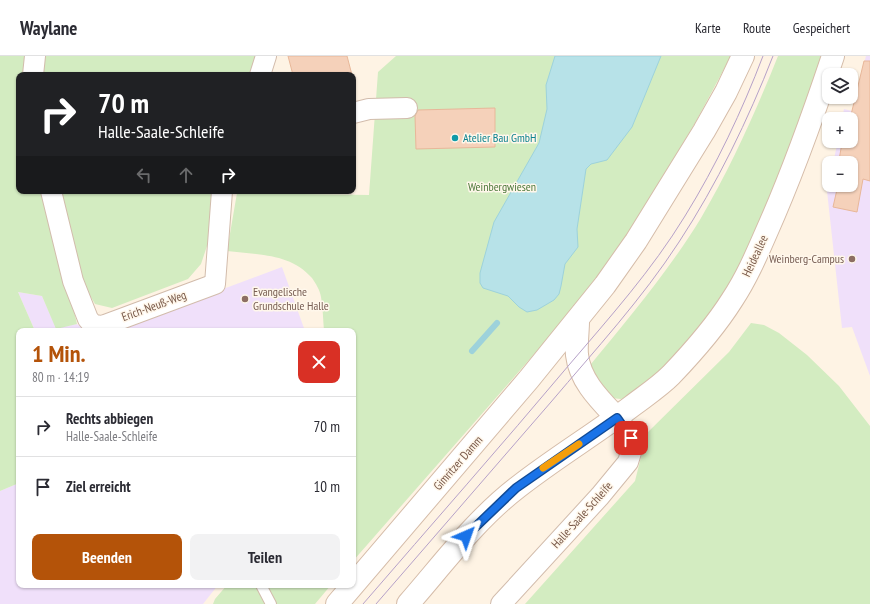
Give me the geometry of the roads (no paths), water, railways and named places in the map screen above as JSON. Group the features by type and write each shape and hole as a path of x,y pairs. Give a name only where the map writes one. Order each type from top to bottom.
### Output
{"main road":[{"path":"408,604 474,527 516,488 617,418 598,398 586,380 581,368 577,355 578,320 626,256 653,214 704,131 726,92 743,56"},
{"name":"Heideallee","path":"617,418 670,375 713,328 733,299 750,269 782,196 815,110 833,56"},
{"name":"Gimritzer Damm","path":"356,582 578,320"},
{"name":"Gimritzer Damm","path":"337,604 351,588"}],"street":[{"path":"33,72 35,56"},
{"path":"261,72 266,56"},
{"path":"356,112 369,109 407,108"},
{"name":"Erich-Neuß-Weg","path":"52,194 73,281 88,319 93,325 102,326 214,284 222,194"},
{"name":"Halle-Saale-Schleife","path":"501,604 600,496 628,462 632,454 631,438 617,418"}],"lane":[{"path":"263,588 271,604"}],"water":[{"path":"555,56 661,56 632,127 607,160 591,164 586,169 577,229 578,247 565,264 559,294 554,300 537,310 527,312 519,307 508,296 483,288 480,283 480,273 494,222 539,143 547,109 546,85"}],"waterway":[{"path":"472,351 497,323"}],"tram line":[{"path":"363,604 600,329 659,255 685,216 718,158 737,118 763,56"},
{"path":"376,604 601,344 650,284 693,220 719,175 753,104 773,56"}],"place":[{"name":"Atelier Bau GmbH","path":"455,138"},
{"name":"Weinberg-Campus","path":"852,259"},
{"name":"Evangelische Grundschule Halle","path":"245,299"}],"park label":[{"name":"Weinbergwiesen","path":"502,187"}]}
